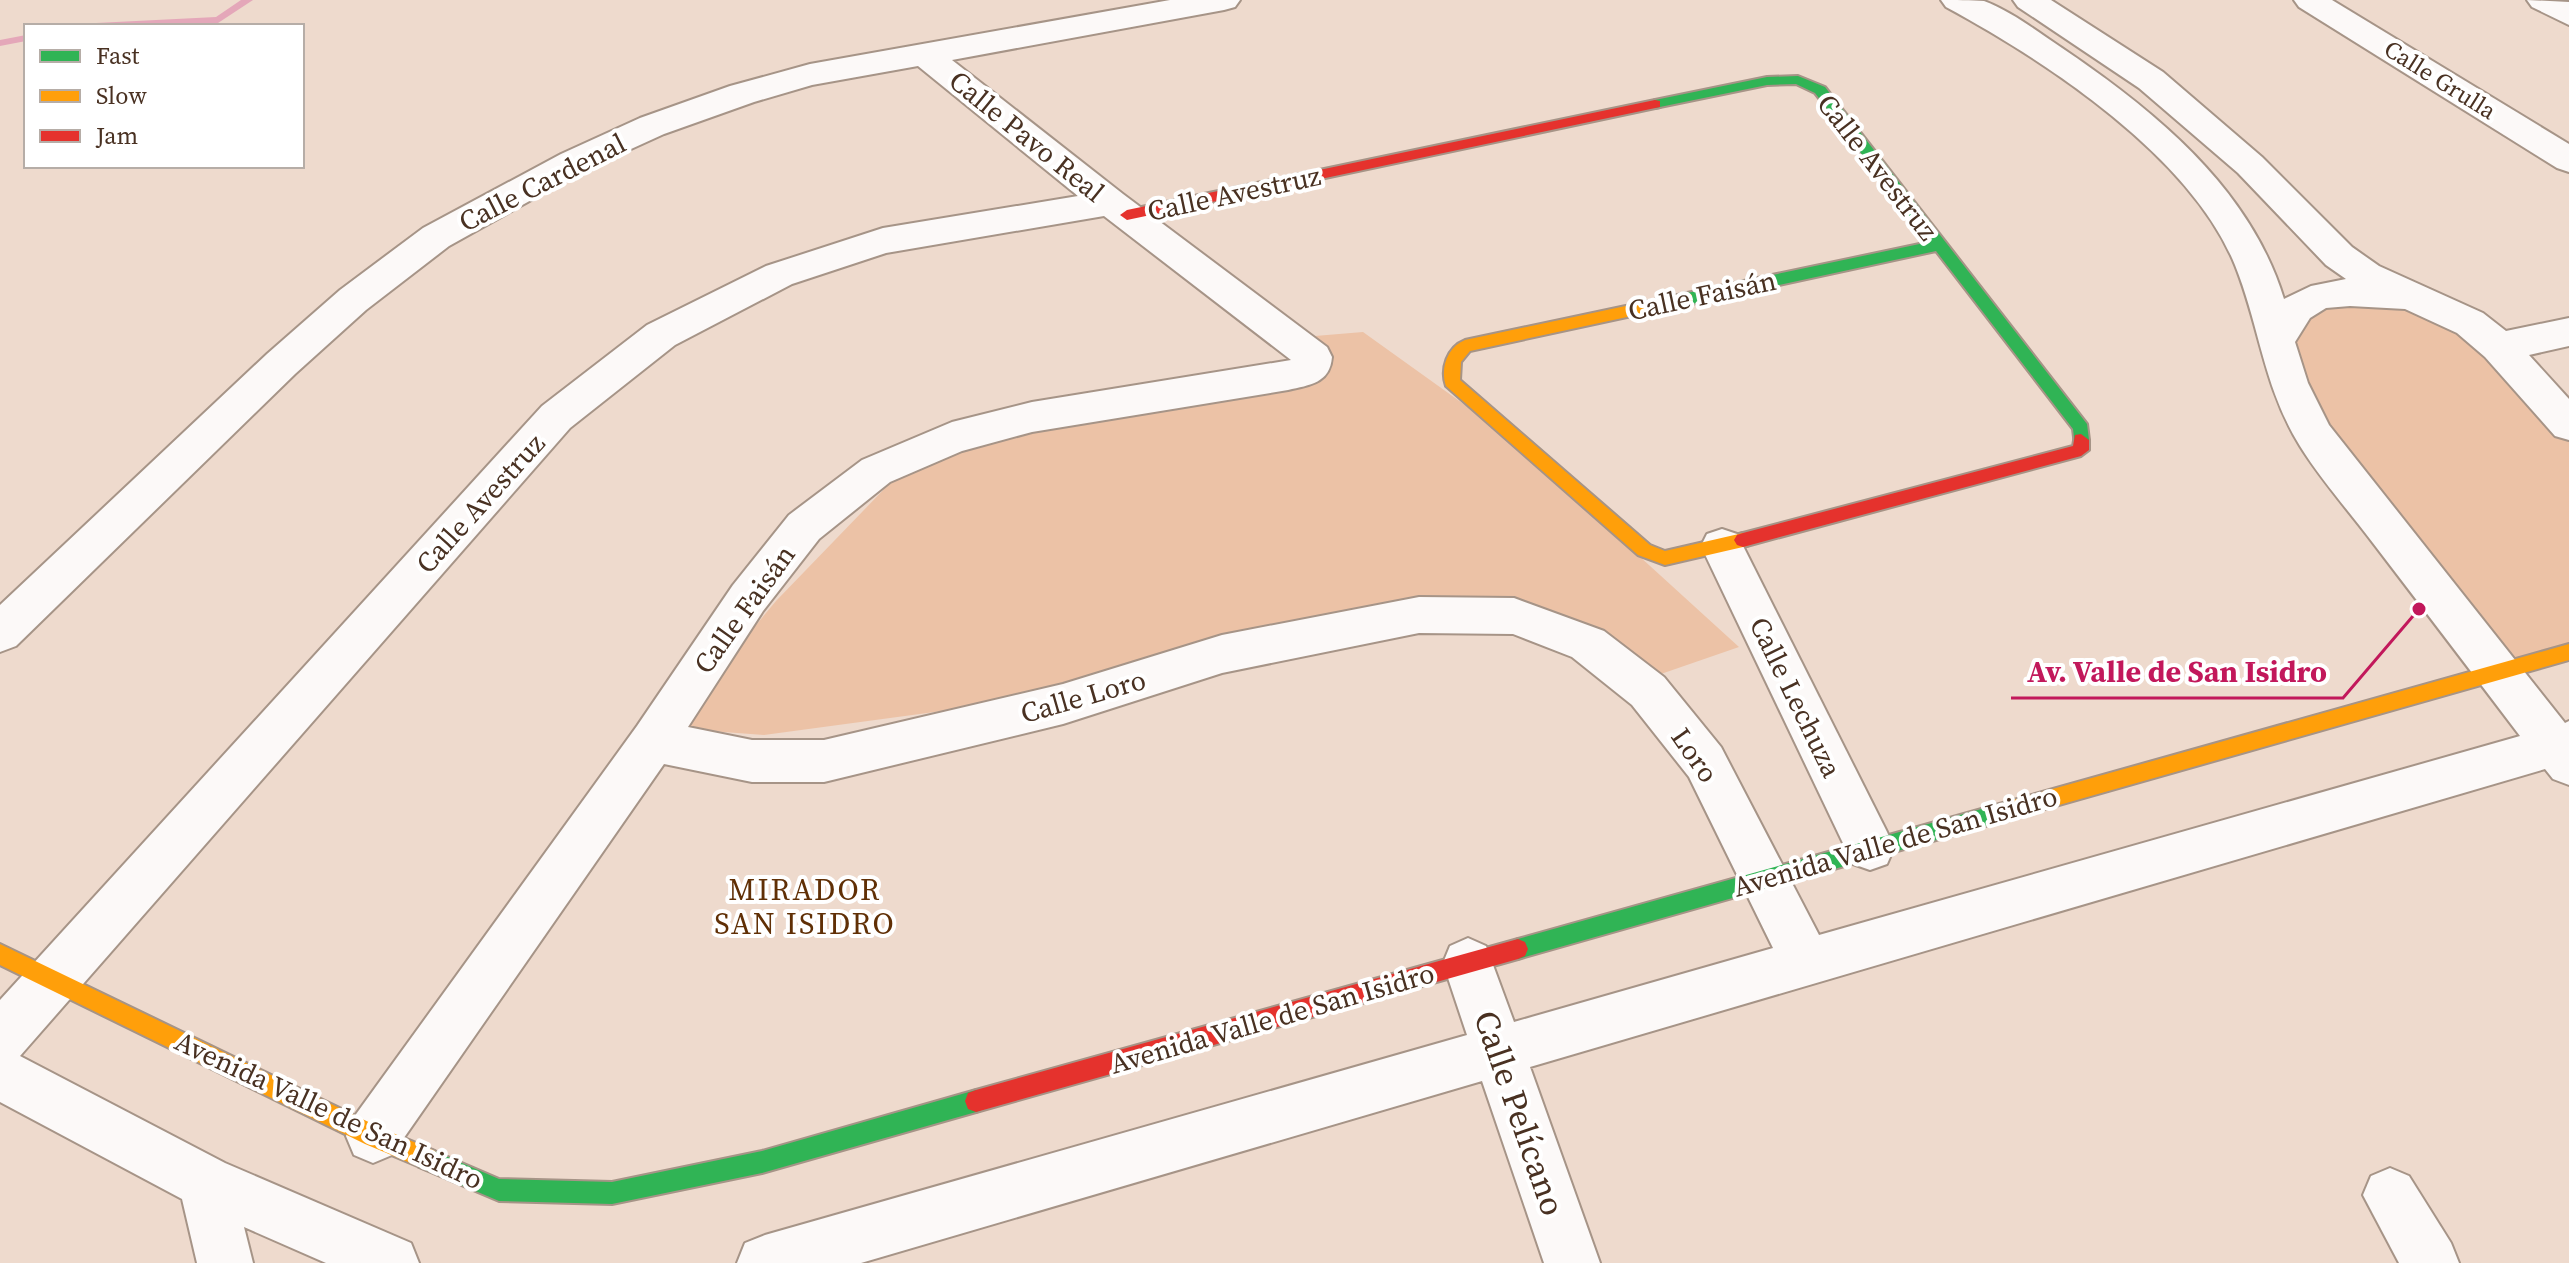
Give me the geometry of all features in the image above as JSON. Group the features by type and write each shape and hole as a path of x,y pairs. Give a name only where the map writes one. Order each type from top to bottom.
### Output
{"street":[{"name":"Calle Cardenal","path":"0,633 281,364 353,300 436,237 573,162 652,126 742,94 810,75 1224,0"},
{"path":"765,1263 1806,962 2564,751 2497,672 2315,436 2297,405 2267,300 2248,251 2226,212 2201,183 2092,84 2056,57 1957,0"},
{"path":"2029,0 2151,80 2250,165 2339,256 2366,275 2470,323 2499,347 2569,425"},
{"name":"Calle Grulla","path":"2310,0 2569,160"},
{"path":"2543,0 2569,15"},
{"name":"Calle Pavo Real","path":"925,55 1118,209 1299,345 1313,357 1312,366"},
{"name":"Calle Avestruz","path":"0,1039 556,417 661,335 779,275 883,241 1118,209 1767,81 1798,80 1820,90 2081,428 2081,450 1722,546 1665,558 1644,550"},
{"name":"Calle Faisán","path":"1644,550 1452,382 1453,361 1465,346 1940,245"},
{"path":"2277,341 2287,321 2302,304 2322,297 2376,293 2422,300"},
{"path":"2499,347 2569,332"},
{"name":"Calle Faisán","path":"373,1136 653,741 748,598 804,527 876,471 952,438 1032,417 1288,375 1307,371 1312,366"},
{"name":"Calle Lechuza","path":"1722,546 1870,848"},
{"name":"Calle Loro","path":"653,741 752,761 824,761 1063,704 1222,654 1419,615 1514,616"},
{"name":"Loro","path":"1514,616 1588,644 1648,691 1705,762 1806,962"},
{"name":"Avenida Valle de San Isidro","path":"0,954 373,1136 499,1190 612,1193 762,1162 2569,652"},
{"name":"Calle Pelícano","path":"1468,963 1572,1263"},
{"path":"0,1074 206,1182 391,1263"},
{"path":"206,1182 225,1263"},
{"path":"2390,1195 2431,1263"}],"shaded area":[{"path":"2378,296 2469,325 2569,428 2569,645 2496,665 2317,435 2290,323 2324,299"},
{"path":"1363,332 1504,433 1739,647 1658,675 1518,600 1061,695 764,735 670,728 776,601 892,481 1034,423 1318,368 1291,338"}],"waterway":[{"path":"137,24 218,20 248,0"},
{"path":"0,43 24,38"}],"traffic: fast":[{"path":"1655,104 1767,81 1798,80 1820,90 2081,428 2081,440"},
{"path":"1687,299 1940,245"},
{"path":"1518,949 2010,810"},
{"path":"427,1159 499,1190 612,1193 762,1162 976,1101"}],"traffic: slow":[{"path":"1687,299 1465,346 1453,361 1452,382 1644,550 1665,558 1743,540"},
{"path":"2010,810 2569,652"},
{"path":"0,954 373,1136 427,1159"}],"traffic: jam":[{"path":"1127,215 1655,104"},
{"path":"1743,540 2081,450 2081,440"},
{"path":"976,1101 1518,949"}],"place":[{"name":"Av. Valle de San Isidro","path":"2419,609"}],"district":[{"name":"MIRADOR SAN ISIDRO","path":"805,907"}]}
